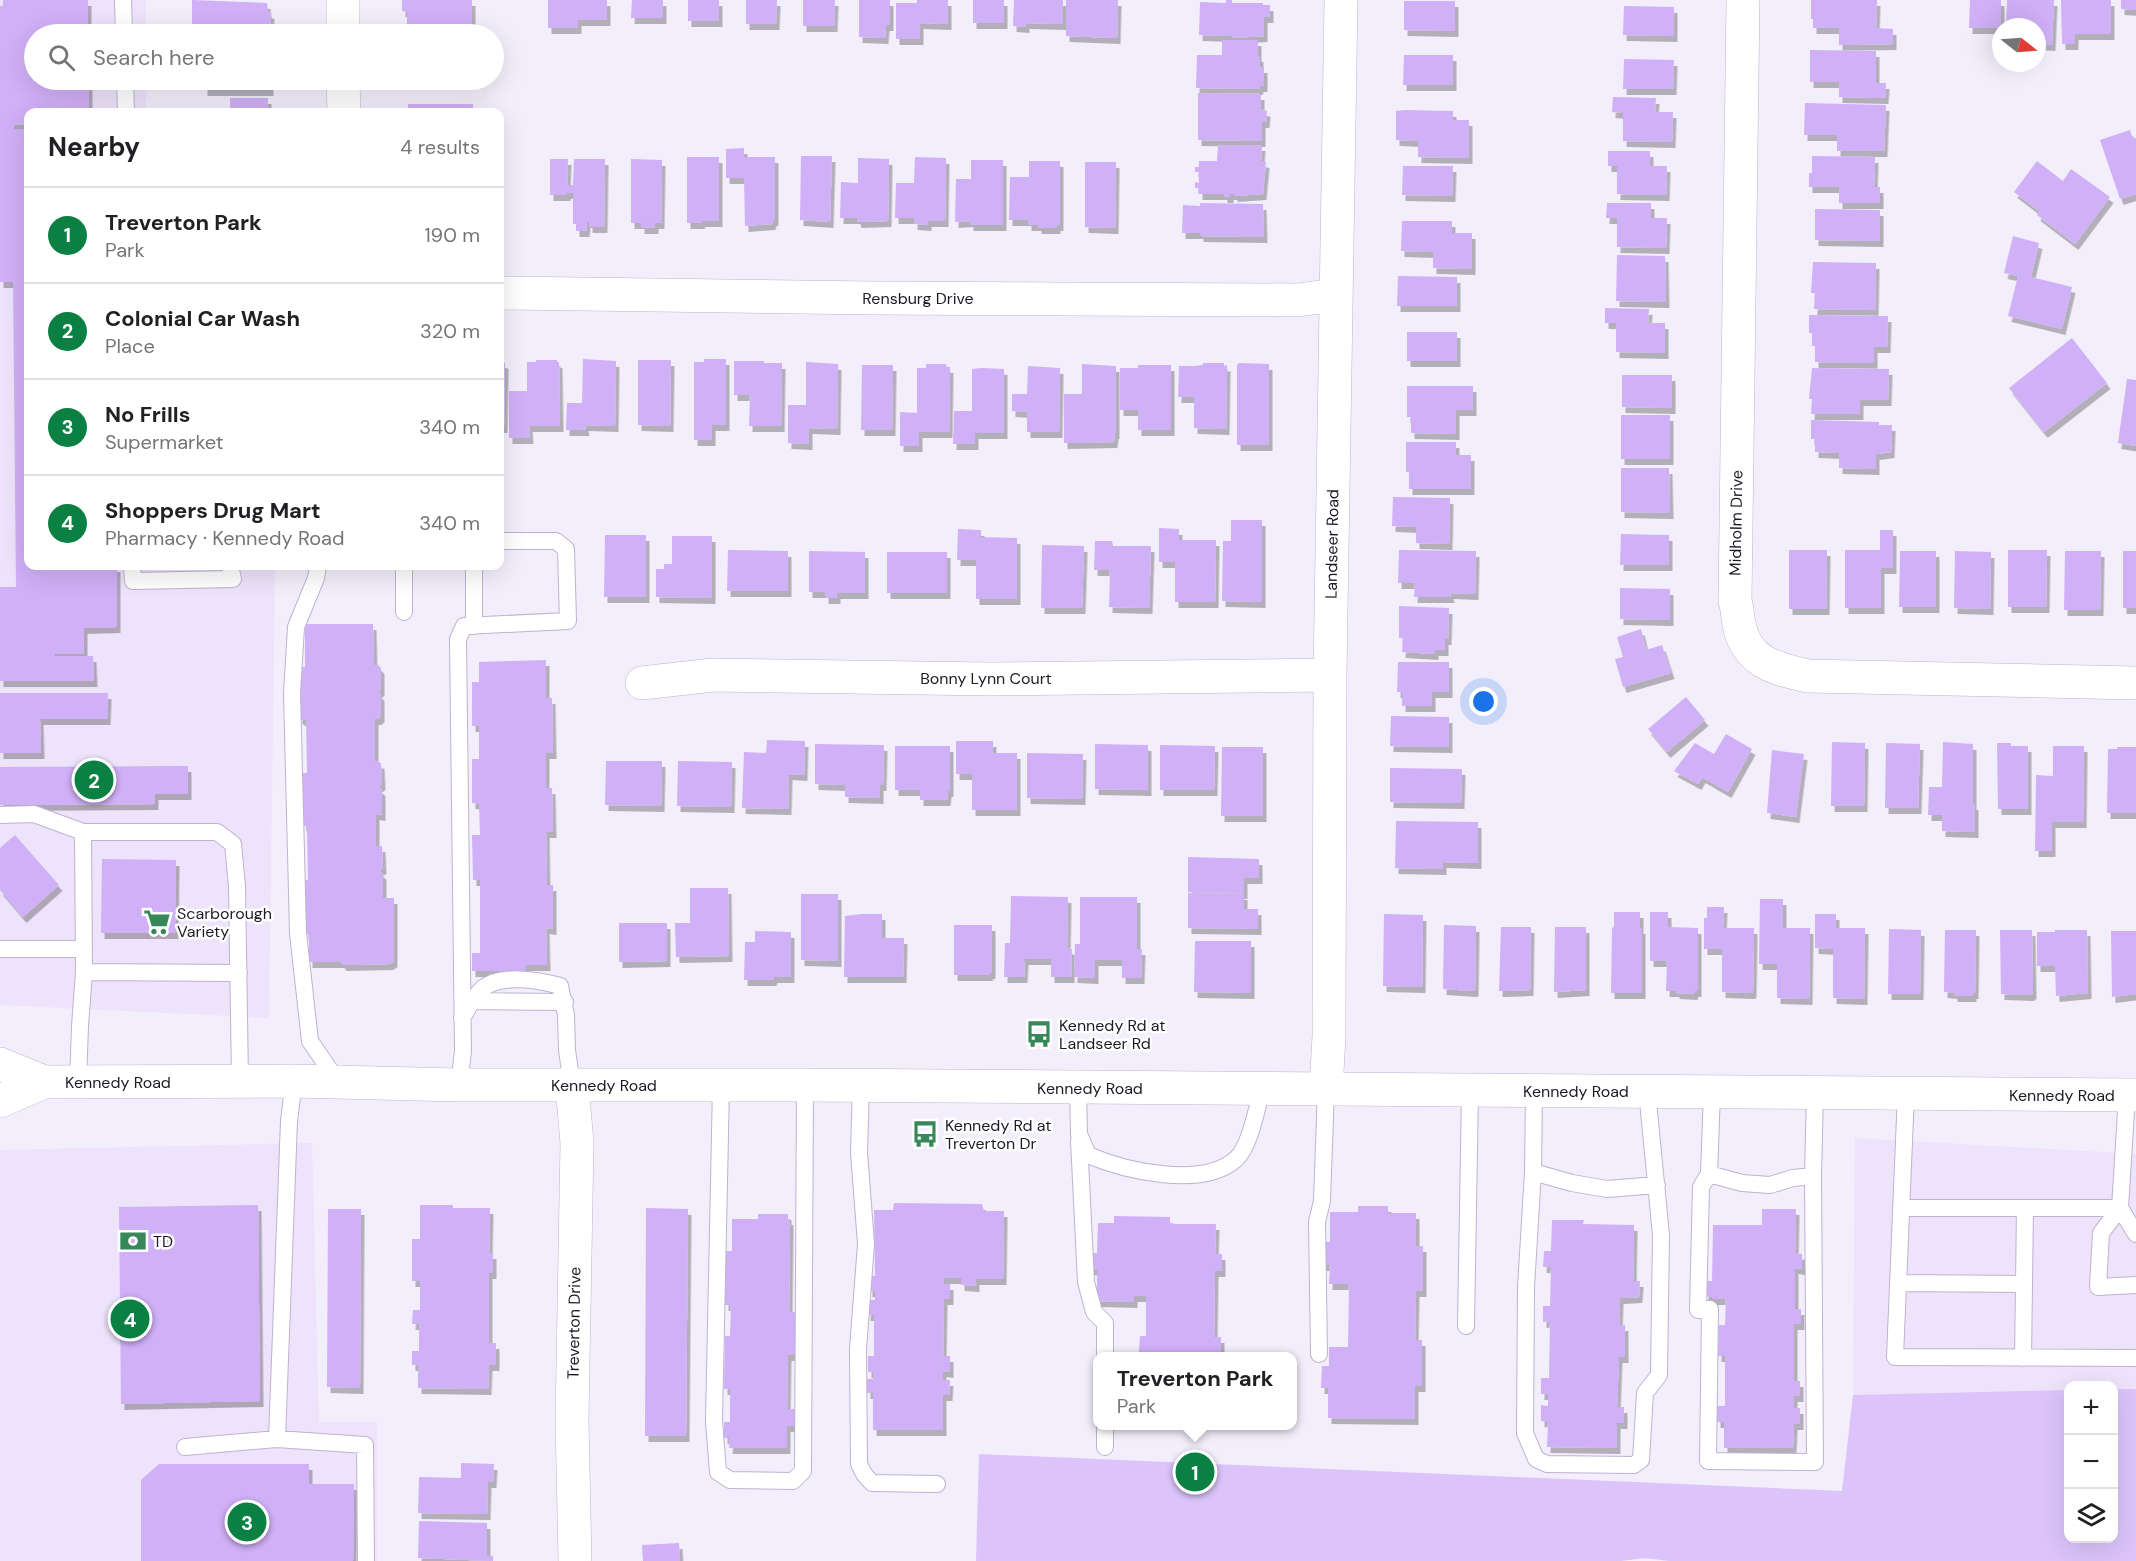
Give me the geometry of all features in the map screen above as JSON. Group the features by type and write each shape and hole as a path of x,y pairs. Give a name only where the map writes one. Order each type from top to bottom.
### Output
{"street":[{"path":"343,0 343,24"},
{"name":"Landseer Road","path":"1326,1089 1329,1036 1330,675 1341,0"},
{"name":"Midholm Drive","path":"1743,0 1736,601 1742,638 1759,660 1787,672 1808,676 2136,683"},
{"path":"344,90 344,108"},
{"name":"Rensburg Drive","path":"504,293 1286,300 1335,295"},
{"name":"Bonny Lynn Court","path":"642,684 713,675 990,679 1330,675"},
{"name":"Kennedy Road","path":"0,1064 44,1082 240,1081 459,1085 805,1085 2131,1095"},
{"name":"Kennedy Road","path":"0,1101 44,1082"},
{"name":"Treverton Drive","path":"572,1085 577,1143 572,1420 575,1561"}],"lane":[{"path":"123,0 124,24"},
{"path":"125,90 126,108"},
{"path":"459,1085 463,1051 458,639 464,626 568,621 566,549 556,541 504,541"},
{"path":"132,570 133,581 233,579 231,570"},
{"path":"317,570 296,627 292,693 298,933 310,1041 338,1082"},
{"path":"404,570 404,612"},
{"path":"474,570 474,626"},
{"path":"0,815 34,814 82,832 217,832 233,844 237,886 240,1081"},
{"path":"78,1082 84,972 82,832"},
{"path":"0,949 84,949"},
{"path":"84,972 238,973"},
{"path":"462,1018 480,990 493,981 540,980 560,986 565,1002 567,1050 572,1085"},
{"path":"277,1439 289,1121 294,1082"},
{"path":"721,1086 714,1421 718,1472 730,1480 793,1481 803,1471 805,1085"},
{"path":"861,1086 859,1152 866,1244 858,1349 859,1464 872,1483 937,1484"},
{"path":"1078,1088 1086,1282 1094,1312 1105,1323 1105,1352"},
{"path":"1079,1134 1088,1155 1127,1168 1149,1173 1187,1175 1218,1169 1237,1158 1251,1132 1262,1089"},
{"path":"1319,1354 1317,1222 1322,1201 1326,1089"},
{"path":"1466,1326 1470,1091"},
{"path":"1534,1091 1533,1172 1527,1287 1525,1433 1536,1459 1547,1464 1634,1465 1641,1460 1645,1393 1659,1375 1661,1235 1647,1092"},
{"path":"1712,1092 1709,1174 1701,1187 1698,1310 1710,1310 1708,1461 1815,1462 1813,1176 1815,1093"},
{"path":"1906,1093 1895,1357 2136,1358"},
{"path":"2131,1095 2120,1208 2101,1233 2098,1287 2136,1286"},
{"path":"1533,1172 1572,1183 1607,1189 1657,1185"},
{"path":"1709,1174 1742,1183 1770,1185 1793,1178 1813,1176"},
{"path":"1901,1208 2120,1208"},
{"path":"2023,1358 2025,1208"},
{"path":"2120,1208 2136,1234"},
{"path":"1898,1283 2024,1284"},
{"path":"1105,1430 1105,1447"},
{"path":"185,1447 277,1439 365,1444 366,1561"}],"shaded area":[{"path":"0,0 146,0 146,24 24,24 24,90 146,90 146,108 24,108 24,570 275,570 269,1018 0,1005"},
{"path":"1855,1138 2136,1154 2136,1389 2118,1389 2118,1381 2064,1381 2064,1390 1853,1395"},
{"path":"312,1143 319,1422 377,1422 377,1561 0,1561 0,1150"},
{"path":"2118,1389 2136,1389 2136,1561 1669,1561 1645,1558 1621,1561 976,1561 979,1454 1842,1491 1853,1395 2064,1390 2064,1543 2118,1543"}],"building":[{"path":"3,0 88,0 88,24 24,24 24,90 89,90 89,108 24,108 24,124 13,125 14,129 24,129 24,570 117,570 117,627 84,628 84,654 55,654 55,656 93,656 94,681 0,681 0,587 16,587 13,282 0,282 0,6 3,6"},
{"path":"192,0 267,3 268,12 271,13 270,24 192,24"},
{"path":"402,0 472,0 472,24 407,24 407,12 402,11"},
{"path":"548,0 607,0 607,20 578,20 578,28 548,28"},
{"path":"632,0 663,0 663,18 631,18"},
{"path":"688,0 719,0 719,21 688,21"},
{"path":"746,0 777,0 776,24 746,24"},
{"path":"803,0 835,0 834,26 803,26"},
{"path":"859,0 890,0 890,25 886,25 885,38 859,37"},
{"path":"917,0 948,0 948,24 920,23 920,39 896,39 896,3 917,3"},
{"path":"973,0 1004,0 1004,23 973,23"},
{"path":"1014,0 1063,0 1063,24 1026,23 1026,27 1013,26"},
{"path":"1066,0 1118,0 1117,38 1066,36"},
{"path":"1226,0 1232,0 1232,3 1270,5 1270,17 1264,17 1264,36 1232,38 1232,36 1199,35 1200,2 1226,3"},
{"path":"1811,0 1877,0 1876,28 1893,29 1893,44 1839,45 1839,28 1813,28"},
{"path":"1970,0 2001,0 2001,18 1992,18 1992,28 1969,28"},
{"path":"2007,0 2054,0 2052,45 2046,45 2046,18 2006,18"},
{"path":"2061,0 2111,0 2111,34 2075,34 2075,44 2062,44"},
{"path":"2121,0 2136,0 2136,10 2121,9"},
{"path":"1404,1 1455,1 1455,31 1404,30"},
{"path":"1624,6 1674,7 1674,36 1623,35"},
{"path":"1222,40 1258,40 1260,67 1264,67 1264,86 1260,86 1259,89 1196,88 1197,55 1222,55"},
{"path":"1810,50 1876,51 1876,83 1886,83 1885,98 1839,97 1839,82 1810,82"},
{"path":"1404,55 1453,55 1453,85 1403,85"},
{"path":"1624,59 1674,60 1673,89 1623,89"},
{"path":"1198,93 1261,94 1261,109 1267,111 1266,122 1262,122 1262,141 1198,140"},
{"path":"1613,97 1656,98 1655,112 1673,112 1672,142 1623,141 1623,113 1612,112"},
{"path":"230,98 268,98 268,108 230,108"},
{"path":"1805,103 1886,105 1884,151 1837,151 1837,135 1804,135"},
{"path":"408,104 473,104 473,108 408,108"},
{"path":"1396,111 1453,111 1453,120 1469,120 1469,158 1418,157 1418,141 1396,140"},
{"path":"2130,130 2133,139 2136,138 2136,194 2120,199 2100,140"},
{"path":"1218,145 1262,145 1261,161 1266,162 1263,194 1234,196 1230,194 1230,197 1224,197 1224,194 1199,194 1199,188 1195,188 1195,182 1199,183 1199,172 1195,172 1195,167 1199,167 1199,161 1217,161"},
{"path":"744,148 744,157 775,157 775,220 772,224 745,226 744,178 726,178 726,149"},
{"path":"1608,151 1650,151 1650,166 1667,166 1666,195 1617,194 1617,166 1608,166"},
{"path":"801,156 832,156 830,222 800,220"},
{"path":"1812,156 1875,157 1874,187 1880,187 1880,203 1839,203 1839,187 1809,187"},
{"path":"687,157 719,157 719,221 687,223"},
{"path":"915,157 946,158 945,221 928,221 928,225 914,224 914,218 895,218 896,183 914,183"},
{"path":"858,158 889,159 888,221 858,222 857,218 840,218 841,182 858,183"},
{"path":"550,159 568,159 567,185 573,185 574,159 605,159 604,227 589,227 589,222 587,222 586,231 576,231 576,224 573,224 573,193 550,195"},
{"path":"631,159 662,160 661,223 655,223 655,228 641,228 641,223 631,223"},
{"path":"971,160 1003,160 1003,225 970,225 970,221 955,222 956,179 971,179"},
{"path":"1029,161 1060,161 1060,225 1057,225 1057,228 1038,228 1038,225 1028,225 1028,220 1009,220 1010,177 1029,177"},
{"path":"2037,161 2063,181 2071,169 2110,197 2075,244 2037,215 2039,211 2014,192"},
{"path":"1085,162 1116,162 1115,228 1085,227"},
{"path":"1403,166 1453,166 1452,196 1402,195"},
{"path":"1200,203 1263,204 1264,237 1200,236 1200,233 1182,233 1183,205 1200,206"},
{"path":"1607,203 1651,203 1651,218 1667,218 1666,248 1617,247 1617,218 1606,218"},
{"path":"1815,209 1880,210 1880,241 1815,240"},
{"path":"1402,221 1452,221 1452,233 1472,233 1472,269 1433,268 1433,252 1401,251"},
{"path":"2013,236 2039,243 2031,277 2072,287 2062,329 2008,316 2018,276 2004,273"},
{"path":"1617,255 1665,256 1666,302 1616,301"},
{"path":"1813,262 1876,263 1875,310 1814,309 1815,293 1811,293"},
{"path":"1398,276 1457,277 1457,306 1397,306"},
{"path":"1605,308 1649,309 1648,323 1665,323 1665,353 1616,352 1616,323 1605,323"},
{"path":"1809,315 1888,316 1887,347 1874,347 1874,363 1815,362 1815,346 1812,346 1812,333 1809,333"},
{"path":"1407,332 1457,332 1457,361 1407,361"},
{"path":"2072,338 2107,383 2044,432 2009,388"},
{"path":"583,359 616,361 615,426 585,425 586,430 566,430 567,403 582,403"},
{"path":"704,359 726,359 726,425 712,425 712,440 694,440 694,362 704,362"},
{"path":"536,360 557,360 559,362 560,426 529,426 530,438 509,438 509,391 527,391 527,362 536,362"},
{"path":"638,360 671,360 670,426 638,425"},
{"path":"734,361 782,363 781,426 749,426 750,395 734,395"},
{"path":"806,362 838,364 837,429 809,428 809,444 788,443 788,405 806,405"},
{"path":"504,363 505,363 504,427"},
{"path":"1203,363 1227,365 1226,429 1194,428 1194,397 1178,397 1179,366 1203,365"},
{"path":"1239,363 1269,364 1269,445 1237,445 1237,365"},
{"path":"926,364 946,364 950,367 949,432 919,432 919,446 900,446 900,412 917,413 917,368 926,368"},
{"path":"1082,364 1116,366 1114,442 1064,443 1064,394 1082,394"},
{"path":"862,365 893,365 892,430 861,430"},
{"path":"1138,365 1171,365 1171,430 1138,430 1138,410 1120,410 1120,368 1138,368"},
{"path":"1028,366 1060,368 1059,432 1027,432 1027,412 1012,411 1012,394 1027,394"},
{"path":"1812,368 1889,369 1888,400 1860,400 1860,414 1811,414 1812,399 1809,399"},
{"path":"972,369 1004,369 1004,433 975,433 975,444 953,444 954,411 972,411"},
{"path":"1622,375 1672,375 1672,408 1622,407"},
{"path":"2127,379 2136,380 2136,446 2118,443"},
{"path":"1407,386 1473,386 1473,410 1456,410 1456,434 1411,433 1411,417 1407,417"},
{"path":"1621,415 1670,415 1670,459 1621,459"},
{"path":"1811,420 1879,422 1879,425 1892,425 1891,452 1876,454 1876,469 1839,468 1839,453 1815,452 1815,439 1811,439"},
{"path":"1406,442 1456,442 1456,455 1471,455 1471,489 1409,489 1409,472 1406,472"},
{"path":"1621,468 1669,468 1670,513 1621,512"},
{"path":"1393,497 1450,498 1449,544 1416,543 1416,527 1392,526"},
{"path":"1231,520 1262,520 1262,602 1222,601 1223,541 1231,541"},
{"path":"1159,528 1179,529 1179,540 1216,540 1215,602 1175,602 1175,562 1159,562"},
{"path":"958,529 981,530 981,537 1017,538 1017,599 976,599 976,560 957,560"},
{"path":"1880,530 1893,530 1893,568 1881,568 1881,608 1845,608 1845,550 1880,550"},
{"path":"1621,534 1669,535 1669,565 1620,565"},
{"path":"605,535 646,535 646,597 604,597"},
{"path":"672,536 712,536 712,598 656,597 656,569 664,569 664,564 672,564"},
{"path":"1095,541 1112,541 1113,546 1151,546 1149,608 1109,607 1110,570 1094,570"},
{"path":"1042,545 1084,546 1082,608 1041,608"},
{"path":"728,550 788,551 788,591 727,591"},
{"path":"1399,550 1476,551 1475,594 1450,593 1451,597 1414,597 1415,583 1398,583"},
{"path":"1789,550 1827,550 1826,609 1789,609"},
{"path":"2008,550 2047,550 2046,607 2008,607"},
{"path":"809,551 865,552 865,593 837,593 837,598 825,598 825,592 809,592"},
{"path":"1900,551 1936,551 1936,607 1899,607"},
{"path":"1955,551 1991,552 1990,609 1954,608"},
{"path":"2065,551 2101,551 2100,610 2064,610"},
{"path":"2123,551 2136,551 2136,608 2123,608"},
{"path":"887,552 947,552 947,593 887,593"},
{"path":"1620,588 1670,589 1670,620 1620,619"},
{"path":"1399,606 1449,608 1448,639 1445,639 1445,650 1435,650 1435,654 1402,652 1403,638 1399,638"},
{"path":"305,624 373,624 374,666 378,665 381,668 381,690 378,692 381,695 381,716 375,719 375,761 381,763 382,784 378,787 382,790 382,815 376,814 376,846 382,846 383,868 379,870 383,874 383,898 394,898 394,961 390,964 343,965 341,962 309,962 309,934 305,934 304,880 308,880 307,826 303,826 301,803 303,800 300,797 300,775 307,773 306,720 299,718 299,696 302,694 299,691 301,667 305,667"},
{"path":"1641,629 1646,650 1662,645 1671,673 1623,687 1615,659 1623,657 1617,637"},
{"path":"546,660 546,698 552,698 553,753 546,753 546,788 552,788 553,832 546,832 547,885 553,885 553,929 546,928 547,965 526,965 526,971 472,971 472,953 480,953 480,880 473,880 472,835 480,835 479,804 472,803 472,759 479,759 479,726 472,726 472,682 479,682 479,662"},
{"path":"1398,662 1449,662 1449,692 1432,692 1432,706 1402,706 1402,692 1397,692"},
{"path":"0,693 108,693 107,719 40,719 41,753 0,753"},
{"path":"1686,697 1705,720 1667,752 1648,729"},
{"path":"1391,716 1449,717 1449,747 1390,746"},
{"path":"1726,734 1752,749 1728,792 1702,777 1698,784 1674,771 1695,743 1714,754"},
{"path":"767,740 805,741 804,775 789,774 788,809 742,808 744,752 766,753"},
{"path":"956,741 993,741 993,753 1017,753 1017,810 972,810 972,774 956,774"},
{"path":"1832,742 1865,743 1864,806 1831,806"},
{"path":"1943,742 1973,744 1975,832 1942,831 1942,815 1928,815 1929,787 1942,787"},
{"path":"1886,743 1920,744 1918,808 1885,808"},
{"path":"1997,743 2028,746 2028,809 1998,809"},
{"path":"815,744 884,745 883,785 880,785 880,798 845,797 845,785 815,784"},
{"path":"1095,744 1148,745 1148,790 1095,789"},
{"path":"1160,745 1215,746 1214,790 1160,790"},
{"path":"895,746 950,746 950,791 948,791 947,800 920,800 920,790 895,790"},
{"path":"2053,746 2084,746 2083,822 2052,822 2052,851 2035,851 2036,775 2053,776"},
{"path":"1222,747 1263,747 1263,816 1221,816"},
{"path":"2117,747 2136,747 2136,813 2107,813 2108,749 2117,749"},
{"path":"1772,750 1804,754 1796,817 1767,813"},
{"path":"1027,753 1083,754 1082,799 1027,798"},
{"path":"606,761 662,761 661,806 605,805"},
{"path":"678,761 732,762 731,807 677,806"},
{"path":"188,766 188,794 155,794 155,804 0,805 0,767"},
{"path":"1390,768 1462,769 1461,803 1390,802"},
{"path":"1396,821 1478,822 1478,863 1443,862 1443,869 1395,868"},
{"path":"15,835 59,885 23,917 0,890 0,848"},
{"path":"1188,857 1259,859 1259,878 1244,878 1244,893 1188,892"},
{"path":"102,859 176,860 175,933 101,933"},
{"path":"690,888 728,888 729,956 676,957 675,923 690,923"},
{"path":"1188,893 1244,894 1244,909 1258,909 1258,929 1188,928"},
{"path":"801,894 838,894 838,961 801,960"},
{"path":"1011,896 1068,897 1067,948 1072,949 1071,977 1051,977 1051,959 1025,959 1024,977 1004,977 1005,943 1010,943"},
{"path":"1080,897 1137,897 1137,949 1142,949 1141,978 1122,978 1122,960 1095,960 1095,978 1074,977 1075,944 1080,944"},
{"path":"1760,899 1783,899 1783,928 1810,928 1809,999 1777,998 1777,964 1759,964"},
{"path":"1707,907 1724,907 1723,928 1754,928 1753,992 1722,992 1722,949 1704,949 1704,918 1707,918"},
{"path":"1614,912 1640,912 1642,993 1611,993"},
{"path":"1650,912 1668,912 1668,927 1698,928 1698,991 1694,994 1666,991 1667,961 1650,961"},
{"path":"882,914 882,938 904,938 903,977 844,977 845,916"},
{"path":"1384,914 1423,915 1422,987 1383,986"},
{"path":"1815,914 1836,914 1836,928 1865,928 1864,999 1833,998 1833,949 1815,948"},
{"path":"619,923 667,923 667,961 619,962"},
{"path":"954,925 992,925 992,973 989,973 990,975 954,975"},
{"path":"1444,925 1476,926 1475,990 1473,991 1443,989"},
{"path":"1501,927 1531,927 1530,990 1499,991"},
{"path":"1555,927 1586,927 1586,990 1554,992"},
{"path":"1889,929 1921,930 1920,994 1888,994"},
{"path":"1945,930 1976,930 1975,993 1973,996 1954,996 1954,993 1944,992"},
{"path":"2000,930 2032,930 2033,993 2030,995 2001,994"},
{"path":"2055,930 2087,930 2088,993 2056,996 2055,966 2037,966 2037,932 2055,932"},
{"path":"755,931 791,932 791,977 774,977 773,980 744,980 745,942 755,942"},
{"path":"2111,931 2136,931 2136,994 2112,997"},
{"path":"1195,941 1251,941 1251,993 1194,992"},
{"path":"894,1203 982,1204 984,1211 1004,1211 1003,1279 976,1279 976,1286 961,1285 961,1278 944,1278 944,1284 950,1284 950,1299 944,1299 943,1356 950,1356 950,1372 943,1371 943,1380 950,1380 949,1395 943,1395 943,1430 873,1430 873,1393 867,1393 867,1379 873,1379 873,1372 868,1372 868,1356 874,1356 874,1315 867,1315 868,1300 875,1300 875,1291 869,1291 869,1276 875,1276 874,1210 893,1210"},
{"path":"258,1205 260,1401 121,1404 119,1207"},
{"path":"420,1205 490,1208 489,1253 493,1253 493,1273 489,1273 489,1343 496,1343 496,1365 489,1365 488,1389 418,1388 418,1365 412,1365 412,1351 419,1351 419,1324 412,1324 413,1310 420,1310 420,1281 412,1281 412,1239 420,1239"},
{"path":"1358,1206 1388,1206 1388,1213 1416,1213 1416,1246 1423,1246 1423,1291 1416,1291 1415,1340 1422,1340 1422,1386 1415,1386 1415,1419 1328,1418 1328,1388 1321,1388 1322,1366 1329,1366 1329,1347 1348,1347 1349,1284 1329,1284 1330,1265 1322,1265 1323,1242 1330,1242 1330,1212 1358,1212"},
{"path":"646,1208 688,1209 686,1436 645,1436"},
{"path":"328,1209 361,1209 360,1388 327,1387"},
{"path":"1762,1209 1796,1209 1795,1253 1802,1254 1802,1269 1795,1268 1795,1309 1801,1309 1801,1324 1794,1324 1794,1381 1800,1381 1800,1396 1794,1396 1794,1408 1800,1408 1800,1424 1794,1424 1793,1448 1724,1448 1724,1422 1717,1422 1717,1406 1725,1406 1725,1356 1718,1356 1719,1325 1725,1325 1726,1299 1713,1299 1705,1296 1705,1281 1712,1281 1713,1225 1762,1225"},
{"path":"758,1214 788,1214 788,1219 790,1219 789,1312 795,1312 795,1355 788,1355 787,1409 795,1409 794,1426 787,1426 787,1448 729,1448 730,1438 724,1438 724,1422 730,1422 730,1389 724,1389 725,1336 730,1336 731,1305 725,1305 726,1251 732,1251 732,1219 758,1219"},
{"path":"1114,1216 1170,1217 1170,1223 1174,1224 1216,1224 1215,1254 1222,1254 1222,1271 1215,1271 1214,1337 1221,1337 1221,1352 1139,1352 1140,1336 1146,1336 1146,1296 1134,1296 1134,1302 1097,1301 1097,1270 1090,1269 1090,1253 1097,1253 1098,1223 1114,1223"},
{"path":"1552,1220 1584,1220 1583,1224 1634,1225 1633,1281 1640,1281 1639,1297 1620,1298 1619,1325 1625,1325 1625,1357 1619,1357 1617,1407 1624,1407 1624,1423 1617,1423 1617,1448 1547,1447 1548,1422 1541,1421 1541,1405 1548,1406 1548,1394 1541,1394 1541,1378 1549,1378 1550,1321 1543,1322 1543,1306 1550,1306 1551,1267 1543,1267 1544,1251 1551,1251"},
{"path":"461,1463 494,1464 493,1482 488,1482 487,1514 418,1513 419,1477 461,1478"},
{"path":"159,1464 309,1464 309,1484 354,1484 353,1561 141,1561 141,1480"},
{"path":"419,1521 487,1523 487,1556 493,1556 493,1561 418,1558"},
{"path":"679,1543 680,1561 643,1561 642,1545"}],"place":[{"name":"Colonial Car Wash","path":"94,780"},
{"name":"Scarborough Variety","path":"157,922"},
{"name":"Kennedy Rd at Landseer Rd","path":"1039,1034"},
{"name":"Kennedy Rd at Treverton Dr","path":"925,1134"},
{"name":"TD","path":"133,1241"},
{"name":"Shoppers Drug Mart","path":"130,1319"},
{"name":"Treverton Park","path":"1195,1472"},
{"name":"No Frills","path":"247,1522"}]}
